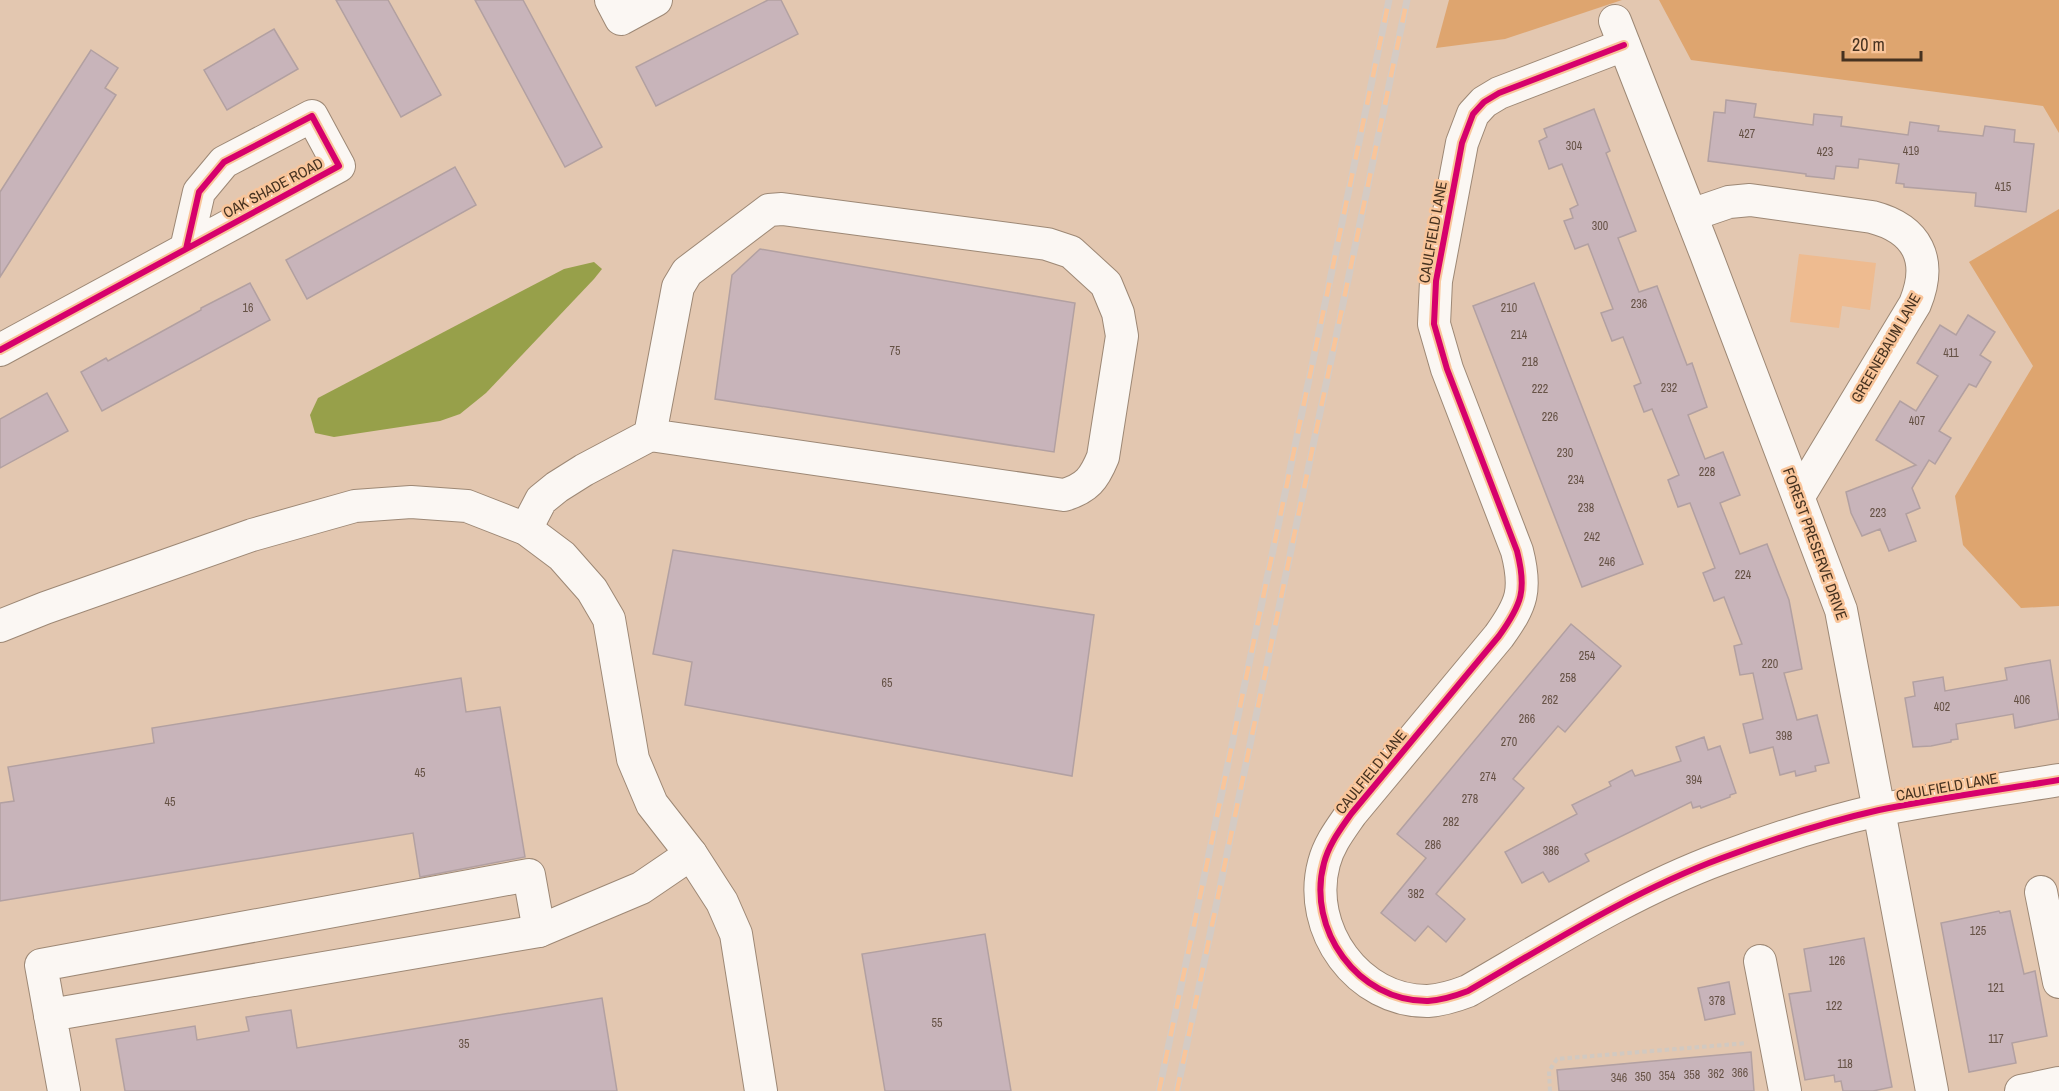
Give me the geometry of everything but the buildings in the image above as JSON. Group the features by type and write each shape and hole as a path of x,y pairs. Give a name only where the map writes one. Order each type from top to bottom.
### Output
{"street":[{"path":"610,0 621,19 656,0"},
{"name":"FOREST PRESERVE DRIVE","path":"1620,33 1841,610 1932,1091"},
{"name":"CAULFIELD LANE","path":"1620,33 1484,102 1473,114 1466,129 1436,281 1434,324 1447,369 1517,551 1523,578 1523,590 1514,615 1499,636 1335,835 1324,864 1320,895 1327,928 1340,954 1351,968 1387,992 1408,999 1429,1001 1450,998 1468,991 1591,920 1682,875 1768,842 1879,810 2059,780"},
{"name":"OAK SHADE ROAD","path":"0,350 339,166 312,116 224,162 199,192 186,249"},
{"name":"GREENEBAUM LANE","path":"1691,215 1729,202 1750,200 1872,217 1894,224 1909,234 1920,257 1922,281 1915,304 1799,496"},
{"path":"526,529 541,500 557,487 650,435 1064,495 1080,490 1096,474 1103,457 1122,336 1118,313 1106,284 1071,252 1047,244 782,209 769,210 687,272 678,287 650,435"},
{"path":"0,627 56,604 241,539 355,506 411,502 467,506 526,529 562,556 592,590 609,619 633,759 652,804 691,854 722,902 736,934 761,1091"},
{"path":"50,1015 539,931 641,888 691,854"},
{"path":"64,1091 41,966 529,875 539,931"},
{"path":"2042,892 2059,982"},
{"path":"1760,961 1785,1091"},
{"path":"2021,1091 2059,1083"}],"path":[{"path":"1550,1091 1549,1071 1557,1059 1775,1041"}],"shaded area":[{"path":"1449,0 1622,0 1505,39 1436,48"},
{"path":"1659,0 2059,0 2059,133 2043,106 1691,60"},
{"path":"2059,209 2059,606 2021,608 1963,545 1955,496 2033,366 1969,262"},
{"path":"1799,254 1876,263 1870,310 1842,306 1839,328 1790,322"},
{"path":"594,262 602,269 594,279 486,393 460,414 440,421 334,437 315,433 310,415 318,398 564,269"}],"railway":[{"path":"1159,1091 1389,0"},
{"path":"1177,1091 1407,0"}],"cycle path":[{"path":"1624,45 1499,93 1484,102 1473,114 1462,143 1436,281 1434,324 1447,369 1517,551 1522,587 1513,615 1499,636 1351,814 1335,837 1324,863 1320,888 1323,913 1331,936 1343,957 1360,975 1380,989 1403,998 1428,1001 1448,998 1468,991 1624,902 1689,871 1741,851 1819,825 1879,810 2059,780"},
{"path":"0,350 339,166 312,116 224,162 199,192 186,249"}]}
